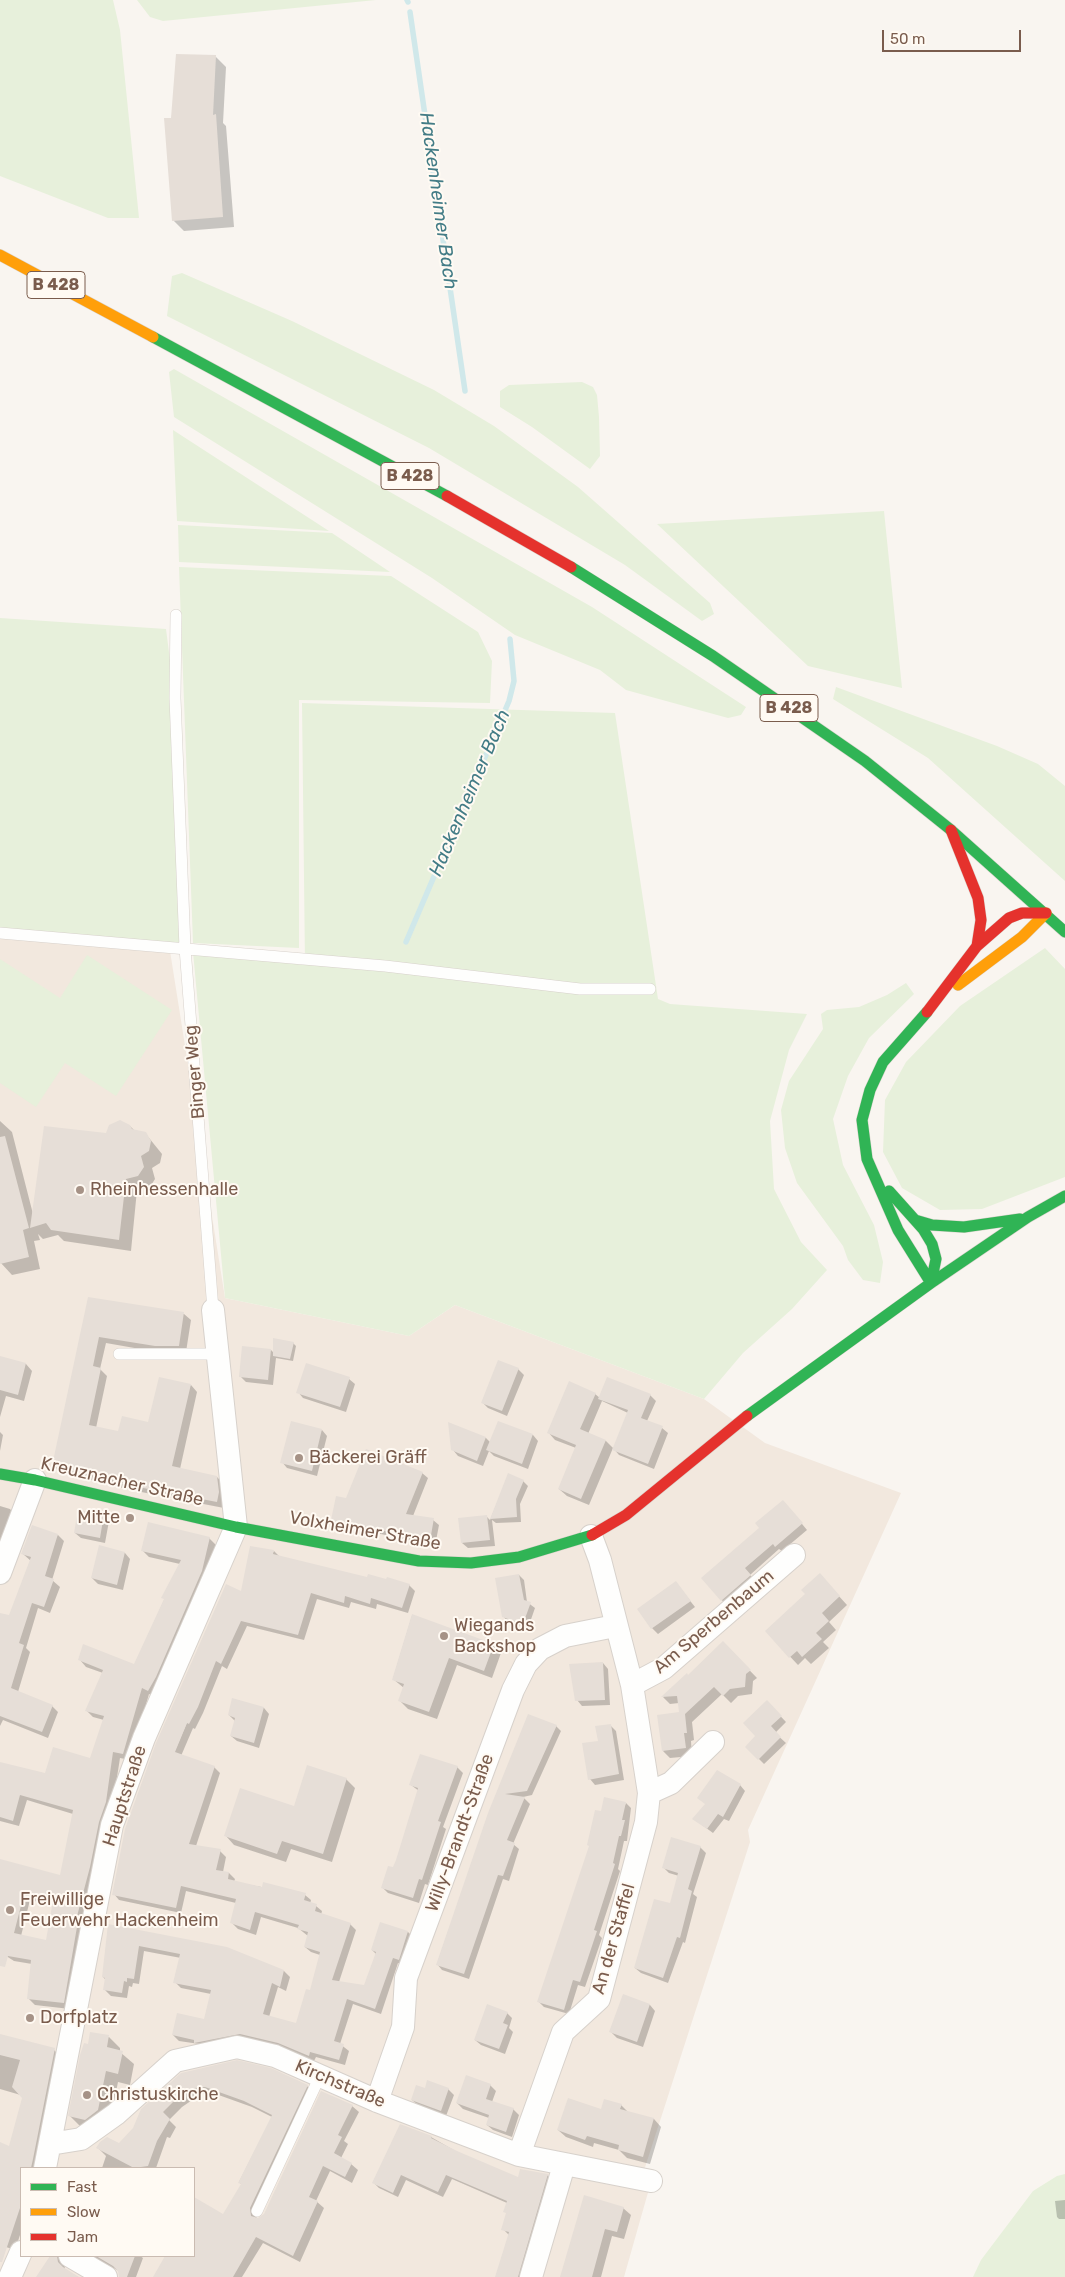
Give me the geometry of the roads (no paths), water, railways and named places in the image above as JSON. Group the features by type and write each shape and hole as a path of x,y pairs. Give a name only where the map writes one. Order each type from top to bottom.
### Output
{"main road":[{"name":"B 428","path":"0,255 480,513 619,596 713,656 865,761 951,830 1065,932"},
{"path":"951,830 978,898 981,920 977,946"},
{"path":"931,1283 898,1230 872,1171 862,1133 862,1120 870,1090 883,1062 894,1047 933,1005 977,946 1009,918 1022,913 1046,913"},
{"path":"933,1005 1022,937 1046,913"},
{"path":"872,1171 916,1220 929,1238 935,1251 936,1265 931,1283"},
{"name":"Volxheimer Straße","path":"236,1527 393,1557 445,1563 471,1563 519,1558 561,1547 591,1536 638,1506 670,1477 768,1399 931,1283 1028,1217 1065,1196"},
{"path":"916,1220 932,1225 964,1227 1028,1217"},
{"name":"Kreuznacher Straße","path":"0,1474 35,1480 236,1527"}],"street":[{"name":"Binger Weg","path":"213,1310 236,1527"},
{"path":"0,1573 35,1480"},
{"name":"Hauptstraße","path":"45,2167 112,1824 144,1738 236,1527"},
{"name":"An der Staffel","path":"520,2156 563,2032 599,1999 646,1822 649,1793 632,1685 615,1626 600,1560 591,1536"},
{"name":"Am Sperbenbaum","path":"632,1685 664,1668 794,1555"},
{"name":"Willy-Brandt-Straße","path":"377,2101 403,2027 406,1978 513,1690 526,1664 540,1649 565,1636 615,1626"},
{"path":"649,1793 672,1783 713,1742"},
{"name":"Kirchstraße","path":"50,2144 81,2139 116,2114 175,2060 237,2047 269,2054 377,2101 520,2156 564,2166 651,2181"},
{"path":"531,2277 564,2166"},
{"path":"10,2277 20,2254"},
{"path":"72,2257 106,2277"}],"lane":[{"name":"Binger Weg","path":"176,615 175,698 184,948 213,1310"},
{"path":"0,933 385,966 580,989 650,989"},
{"path":"119,1354 218,1354"},
{"path":"257,2212 320,2076"}],"waterway":[{"name":"Hackenheimer Bach","path":"410,12 465,391"},
{"name":"Hackenheimer Bach","path":"406,942 509,701 514,681 510,639"}],"place":[{"name":"Rheinhessenhalle","path":"80,1190"},
{"name":"Bäckerei Gräff","path":"299,1458"},
{"name":"Mitte","path":"130,1518"},
{"name":"Wiegands Backshop","path":"444,1636"},
{"name":"Freiwillige Feuerwehr Hackenheim","path":"10,1910"},
{"name":"Dorfplatz","path":"30,2018"},
{"name":"Christuskirche","path":"87,2095"}]}
